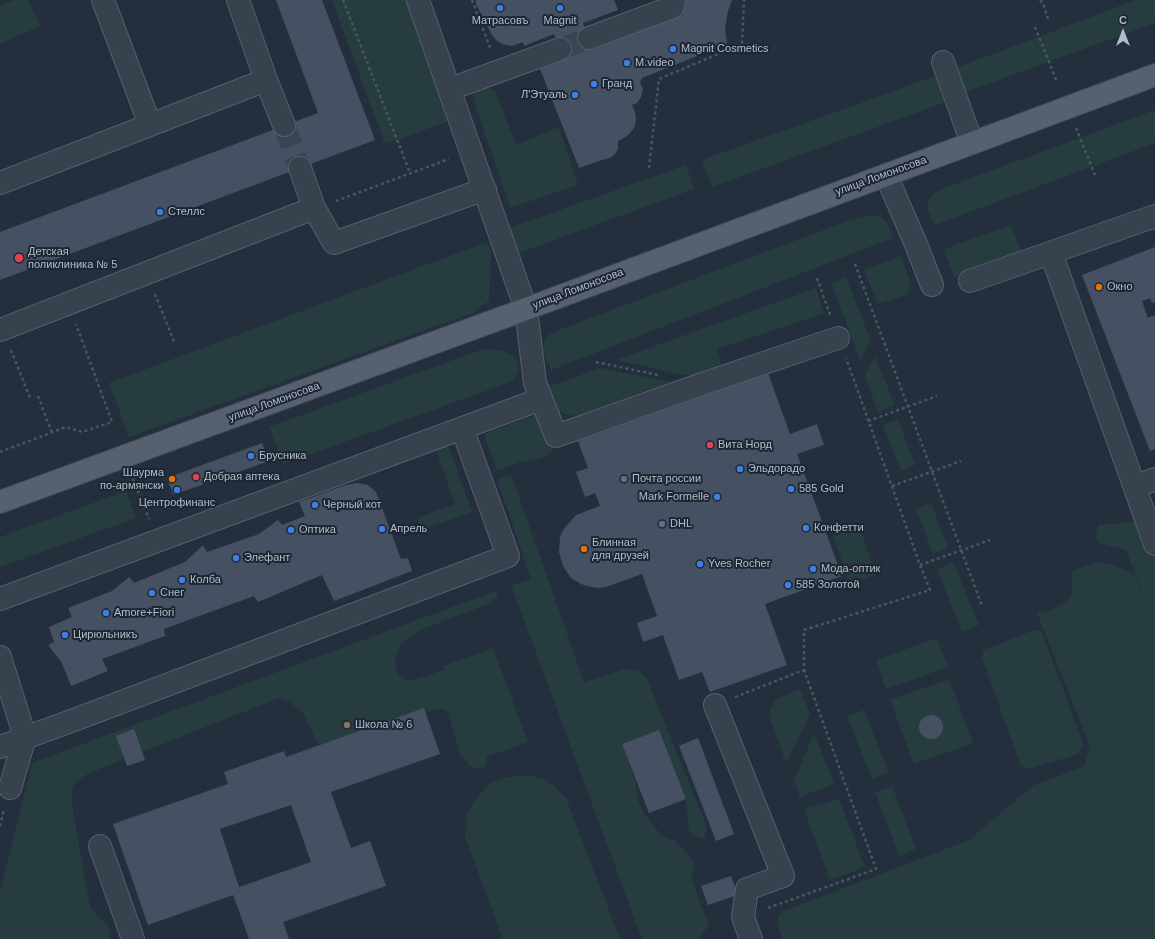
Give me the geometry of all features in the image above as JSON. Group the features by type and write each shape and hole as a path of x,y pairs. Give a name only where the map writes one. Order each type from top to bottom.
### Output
{"main road":[{"name":"улица Ломоносова","path":"0,502 526,309 1155,75"}],"lane":[{"path":"103,0 150,125"},
{"path":"238,0 284,126"},
{"path":"418,0 526,309 534,383 556,436 838,338"},
{"path":"589,38 673,7 674,0"},
{"path":"450,89 560,49"},
{"path":"943,62 972,143"},
{"path":"0,183 266,80"},
{"path":"300,168 314,208 334,243 485,189"},
{"path":"886,175 932,285"},
{"path":"1,329 314,208"},
{"path":"970,281 1155,216"},
{"path":"1051,253 1155,544"},
{"path":"0,599 541,399"},
{"path":"0,747 508,556 462,428"},
{"path":"1135,487 1155,479"},
{"path":"0,657 25,737 10,788"},
{"path":"715,705 782,876 747,889 743,917 751,939"},
{"path":"100,846 133,939"}],"path":[{"path":"344,0 410,174"},
{"path":"472,0 498,72"},
{"path":"649,168 659,79 742,44 744,0"},
{"path":"1040,0 1043,3 1050,22"},
{"path":"1035,28 1057,82"},
{"path":"1075,126 1095,175"},
{"path":"314,208 471,151"},
{"path":"855,264 982,606"},
{"path":"147,273 176,344"},
{"path":"743,917 876,869 804,670 804,630 930,590 817,278"},
{"path":"0,452 66,428 82,432 112,422 68,303"},
{"path":"1,329 30,398"},
{"path":"596,362 664,376"},
{"path":"38,396 52,433"},
{"path":"868,421 937,396"},
{"path":"892,486 961,461"},
{"path":"133,479 150,522"},
{"path":"920,565 990,540"},
{"path":"715,705 804,670"}],"green space":[{"path":"14,0 28,0 40,26 0,44 0,6"},
{"path":"332,0 409,0 452,120 385,144"},
{"path":"1136,0 1155,0 1155,23 966,92 956,68"},
{"path":"938,75 949,101 712,187 702,160"},
{"path":"483,86 495,90 516,145 559,127 578,185 510,208 473,98 473,87"},
{"path":"1155,110 1155,143 935,225 928,211 928,202 939,190"},
{"path":"686,165 694,189 516,254 507,229"},
{"path":"875,215 882,218 887,223 893,238 551,370 543,352 543,346 546,338 551,333 850,220"},
{"path":"1011,225 1022,254 954,277 944,249"},
{"path":"487,242 491,252 489,301 472,313 129,437 109,383"},
{"path":"901,256 910,281 908,292 906,295 878,304 864,270"},
{"path":"846,277 871,341 860,360 831,283"},
{"path":"816,288 824,313 717,349 721,364 689,376 616,360"},
{"path":"483,349 502,351 510,354 516,359 519,370 514,380 283,464 269,427"},
{"path":"875,356 895,405 878,412 865,376"},
{"path":"600,368 671,382 576,416 558,412 549,390 550,387"},
{"path":"538,414 553,448 550,453 532,461 522,461 497,471 484,434"},
{"path":"898,420 915,465 901,471 883,425"},
{"path":"446,440 472,512 422,530 417,518 455,504 434,444"},
{"path":"511,474 584,682 626,669 638,671 647,679 705,822 705,837 702,839 693,835 689,830 686,799 659,730 622,744 636,784 639,803 645,814 660,834 667,839 674,840 694,861 692,881 709,925 699,939 642,939 511,585 531,579 497,479"},
{"path":"126,491 136,518 0,567 0,537"},
{"path":"931,503 948,548 933,554 916,509"},
{"path":"1144,521 1155,553 1155,939 782,939 778,926 778,920 779,915 784,911 969,840 1032,786 1084,766 1090,746 1037,613 1053,609 1067,601 1071,596 1073,583 1071,577 1072,571 1097,562 1114,565 1134,574 1149,611 1126,550 1100,543 1096,536 1098,525"},
{"path":"859,525 876,575 850,584 833,535"},
{"path":"953,562 979,625 962,632 937,569"},
{"path":"498,590 497,597 491,603 413,634 401,645 397,652 395,667 398,674 403,679 411,681 444,670 443,666 493,648 528,742 486,757 487,763 483,769 473,768 460,755 448,712 440,708 323,745 317,742 303,713 289,701 279,698 89,773 75,782 72,789 72,804 89,903 92,910 108,925 110,939 0,939 0,893 32,763"},
{"path":"1034,630 1042,632 1083,744 1078,754 1029,769 1021,766 982,658 984,650"},
{"path":"937,638 948,667 886,689 876,660"},
{"path":"949,679 973,743 914,764 890,700"},
{"path":"800,689 810,714 786,763 770,718 770,710 777,699"},
{"path":"864,710 889,773 872,779 847,716"},
{"path":"814,733 834,784 800,797 794,781"},
{"path":"515,776 530,776 544,779 556,787 566,798 620,939 503,939 465,837 466,823 467,814 471,806 486,787 500,779"},
{"path":"892,786 916,849 899,856 875,792"},
{"path":"839,799 865,867 830,880 804,809"}],"building":[{"path":"276,0 322,0 375,140 0,280 0,232 318,113"},
{"name":"Гранд","path":"476,0 614,0 618,10 583,23 593,49 683,15 686,0 732,0 728,11 725,29 727,44 642,78 640,82 643,90 641,97 637,103 632,105 636,119 635,126 631,132 618,141 618,149 610,158 579,168 540,69 564,60 554,34 524,46 523,42 512,46 502,44 492,35 476,4"},
{"path":"1155,247 1155,302 1152,303 1150,298 1142,301 1148,318 1154,315 1155,318 1155,449 1150,451 1082,275"},
{"path":"768,373 790,434 817,424 824,445 797,454 842,576 765,604 787,665 710,692 702,672 679,680 663,635 643,642 637,623 657,616 642,574 606,587 598,588 581,584 571,578 563,566 559,552 560,537 563,530 576,515 600,506 595,493 585,497 576,472 588,468 578,441"},
{"path":"262,443 269,461 173,495 167,478"},
{"path":"358,483 368,485 376,492 401,559 408,558 412,571 334,601 322,575 258,602 254,596 164,629 165,636 102,659 108,671 71,686 62,663 48,645 54,642 49,627 72,617 68,608 112,591 129,577 134,583 185,562 203,545 207,552 259,534 278,520 282,525 305,516 299,502 346,485"},
{"path":"424,708 440,754 331,792 351,848 370,841 386,886 283,922 289,939 249,939 233,895 148,925 113,824 228,784 224,772 284,751 286,757","holes":["291,805 311,862 239,887 220,829"]},
{"path":"926,715 936,715 943,722 943,732 936,739 926,739 919,732 919,722"},
{"path":"134,729 145,760 127,766 116,736"},
{"path":"659,730 686,799 649,813 622,744"},
{"path":"698,738 734,834 716,841 679,746"},
{"path":"731,876 738,895 708,905 701,886"}],"tunnel":[{"path":"560,49 589,38"},
{"path":"284,125 300,168"}],"place":[{"name":"Матрасовъ","path":"500,8"},
{"name":"Magnit","path":"560,8"},
{"name":"Magnit Cosmetics","path":"673,49"},
{"name":"M.video","path":"627,63"},
{"name":"Гранд","path":"594,84"},
{"name":"Л'Этуаль","path":"575,95"},
{"name":"Стеллс","path":"160,212"},
{"name":"Детская поликлиника № 5","path":"19,258"},
{"name":"Окно","path":"1099,287"},
{"name":"Вита Норд","path":"710,445"},
{"name":"Брусника","path":"251,456"},
{"name":"Эльдорадо","path":"740,469"},
{"name":"Добрая аптека","path":"196,477"},
{"name":"Шаурма по-армянски","path":"172,479"},
{"name":"Почта россии","path":"624,479"},
{"name":"585 Gold","path":"791,489"},
{"name":"Центрофинанс","path":"177,490"},
{"name":"Mark Formelle","path":"717,497"},
{"name":"Черный кот","path":"315,505"},
{"name":"DHL","path":"662,524"},
{"name":"Конфетти","path":"806,528"},
{"name":"Апрель","path":"382,529"},
{"name":"Оптика","path":"291,530"},
{"name":"Блинная для друзей","path":"584,549"},
{"name":"Элефант","path":"236,558"},
{"name":"Yves Rocher","path":"700,564"},
{"name":"Мода-оптик","path":"813,569"},
{"name":"Колба","path":"182,580"},
{"name":"585 Золотой","path":"788,585"},
{"name":"Снег","path":"152,593"},
{"name":"Amore+Fiori","path":"106,613"},
{"name":"Цирюльникъ","path":"65,635"},
{"name":"Школа № 6","path":"347,725"}]}
